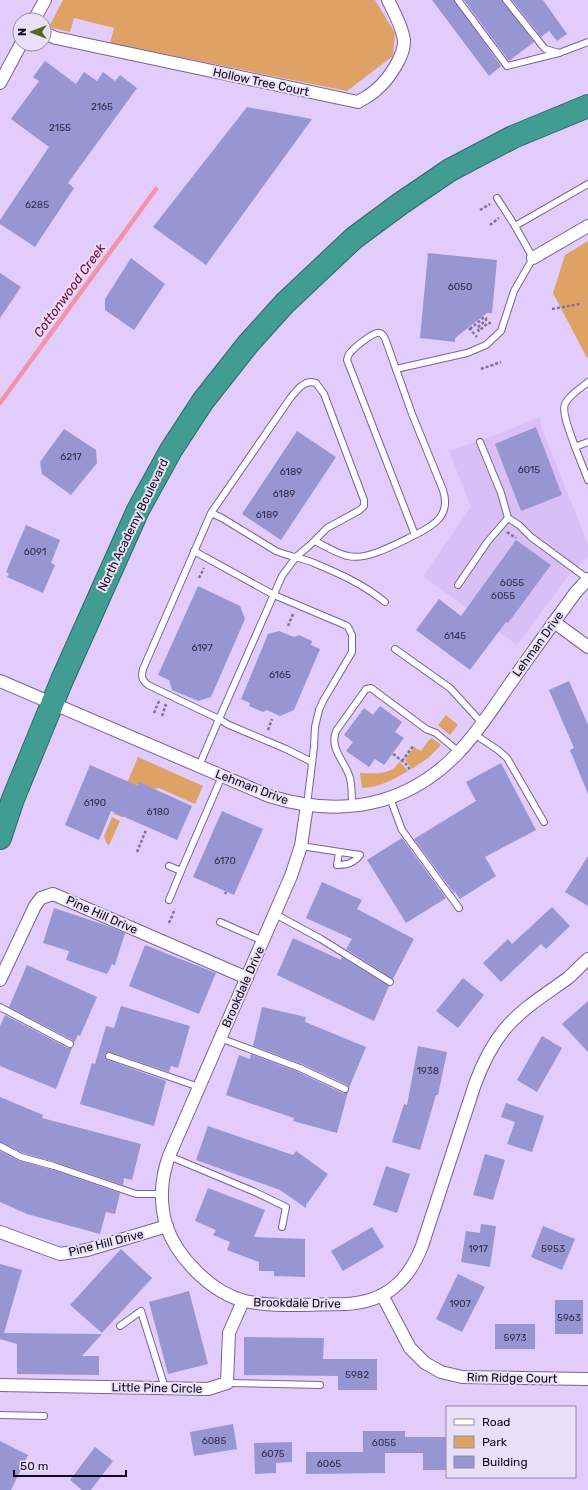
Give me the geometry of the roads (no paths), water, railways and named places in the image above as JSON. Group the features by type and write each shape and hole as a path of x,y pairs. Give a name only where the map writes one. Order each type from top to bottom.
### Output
{"highway":[{"name":"North Academy Boulevard","path":"0,838 13,800 52,703 101,590 138,510 171,450 203,401 253,338 285,303 354,238 406,200 450,170 506,140 588,106"},
{"name":"North Academy Boulevard","path":"0,821 13,800"}],"street":[{"path":"38,12 45,0"},
{"name":"Hollow Tree Court","path":"52,36 358,102 376,90 388,76 399,59 403,49 404,40 388,0"},
{"path":"0,83 17,52"},
{"path":"533,258 588,226"},
{"name":"Lehman Drive","path":"0,681 269,796 286,801 322,807 372,804 390,798 428,779 459,752 474,734 576,592 588,579"},
{"path":"554,622 588,647"},
{"name":"Brookdale Drive","path":"307,805 301,846 293,872 168,1156 164,1172 162,1194 164,1217 176,1245 188,1263 203,1278 223,1292 243,1301 262,1304 346,1304 364,1302 382,1295 400,1282 407,1275 418,1257 478,1078 485,1060 497,1039 503,1030 518,1015 568,977 588,959"},
{"name":"Pine Hill Drive","path":"0,980 35,906 42,898 53,894 247,978"},
{"name":"Pine Hill Drive","path":"0,1232 60,1254 87,1250 167,1226"},
{"name":"Rim Ridge Court","path":"382,1295 410,1348 425,1363 441,1372 462,1377 588,1379"},
{"path":"227,1383 229,1334 243,1301"},
{"name":"Little Pine Circle","path":"0,1385 208,1389 227,1383"}],"lane":[{"path":"458,0 506,66 560,52 588,42"},
{"path":"506,0 545,49 560,52"},
{"path":"516,226 588,184"},
{"path":"396,369 467,354 493,340 501,331 514,291 533,258 516,226 497,198"},
{"path":"315,541 344,555 358,557 380,550 415,535 432,526 438,521 445,508 445,498 384,338 380,333 373,334 352,350 348,358 351,370 415,535"},
{"path":"199,766 219,720 274,595 282,576 296,557 332,524 362,508 364,500 324,394 318,385 314,382 309,382 303,385 291,397 210,513 143,669 142,678 148,685 219,720 229,725 286,749 312,762"},
{"path":"588,382 567,401 564,406 568,427 588,480"},
{"path":"480,442 501,493 508,518 588,579"},
{"path":"575,447 588,442"},
{"path":"210,513 222,518 276,551 314,563 353,580 364,586 385,602"},
{"path":"458,585 488,541 508,518"},
{"path":"194,551 274,595 345,625 348,627 352,635 353,646 351,655 319,710 315,727 307,805"},
{"path":"395,649 450,688 482,723"},
{"path":"352,806 350,779 347,770 336,750 334,737 336,731 366,689 371,688 426,729 436,732 459,752"},
{"path":"474,734 507,758 544,822"},
{"path":"169,900 222,776"},
{"path":"390,798 402,830 459,908"},
{"path":"301,846 339,852"},
{"path":"169,866 181,871"},
{"path":"275,914 321,939 390,982"},
{"path":"220,922 263,941"},
{"path":"0,1007 70,1044"},
{"path":"220,1038 300,1068 345,1089"},
{"path":"109,1056 199,1087"},
{"path":"0,1146 21,1157 54,1166 136,1194 162,1194"},
{"path":"168,1156 255,1192 286,1207 282,1227"},
{"path":"120,1326 141,1310 164,1388"},
{"path":"227,1383 320,1386"},
{"path":"0,1415 44,1416"}],"waterway":[{"name":"Cottonwood Creek","path":"0,403 156,189"}]}
